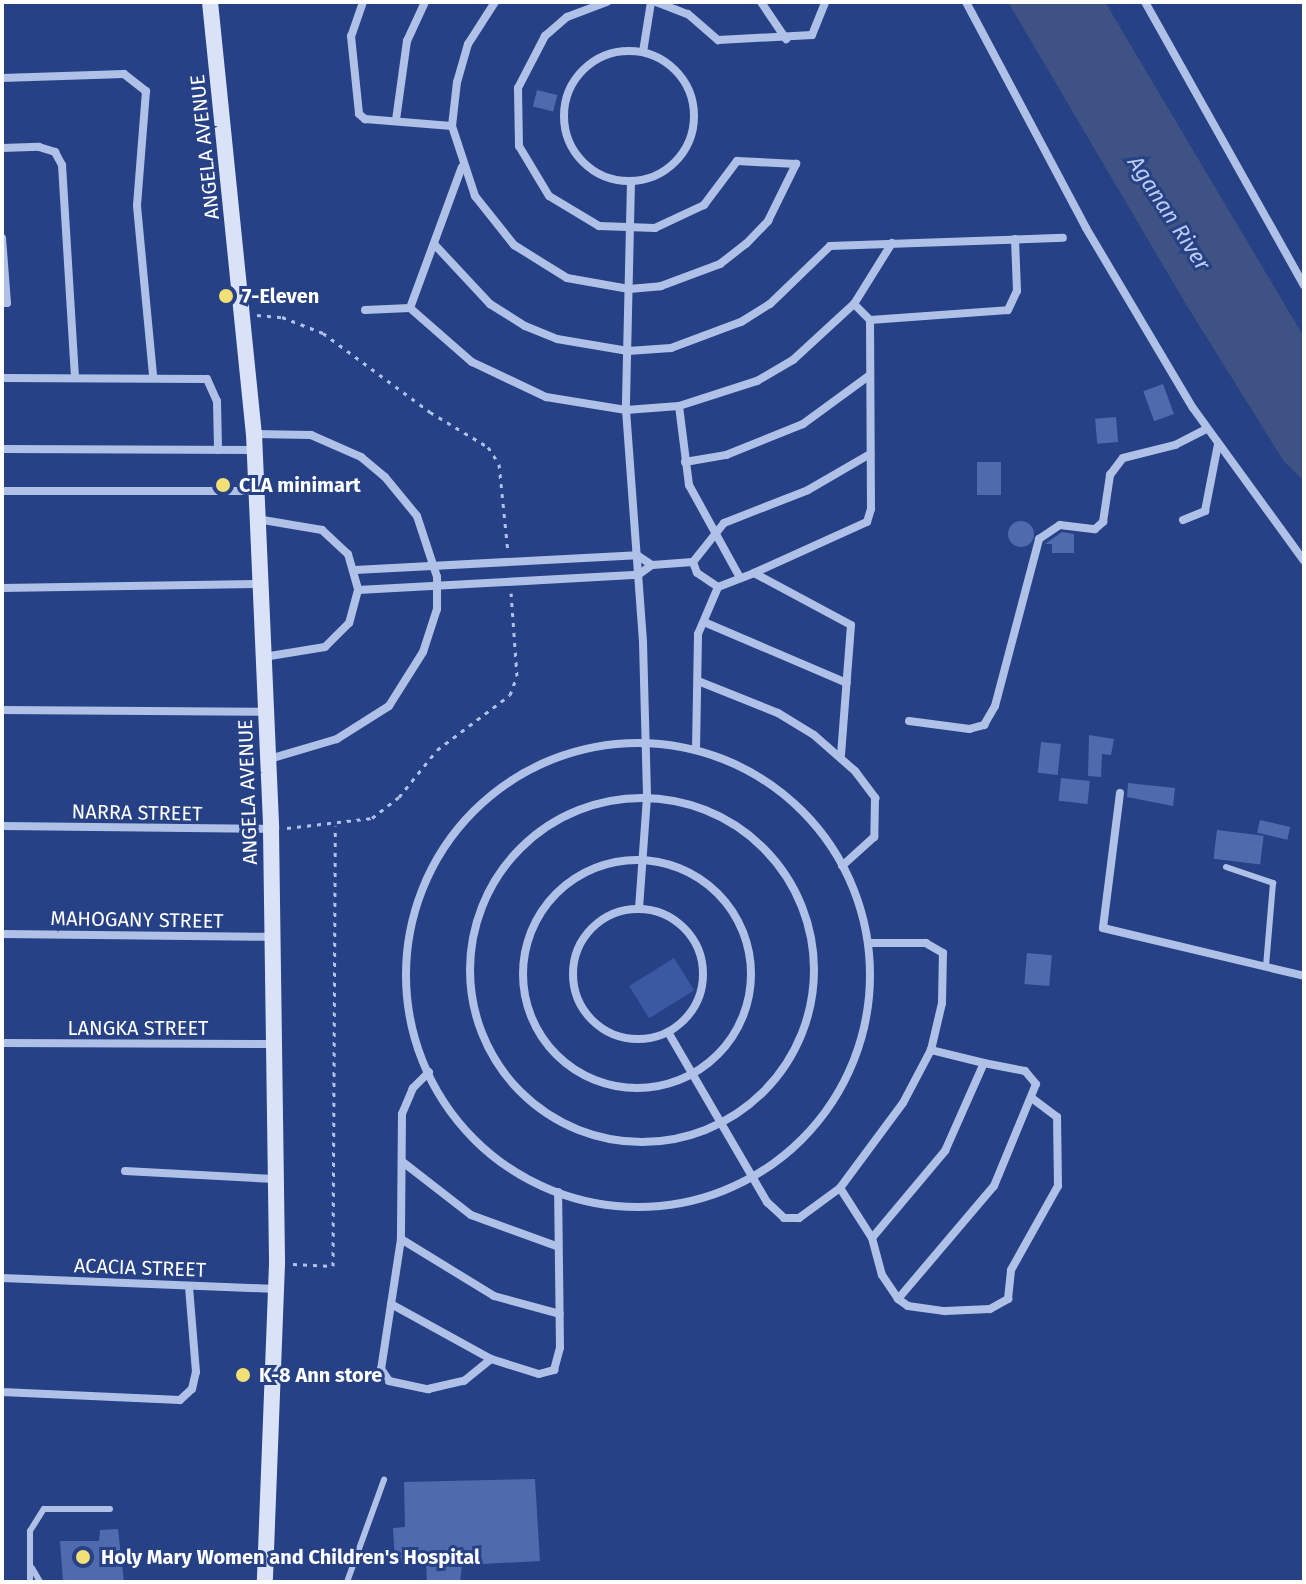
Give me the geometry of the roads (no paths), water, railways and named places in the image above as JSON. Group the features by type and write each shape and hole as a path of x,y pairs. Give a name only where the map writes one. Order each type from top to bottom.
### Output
{"main road":[{"name":"ANGELA AVENUE","path":"210,2 254,442 271,829 277,1289 265,1582"}],"street":[{"path":"363,2 351,36 359,114 452,126"},
{"path":"396,120 407,41 425,2"},
{"path":"495,2 468,44 457,82 452,126 462,167 483,209 514,245 567,278 629,289 661,286 720,264 768,221 796,164 737,161 713,195 681,219 628,231 572,214 549,196 519,146 515,117 523,74 545,36 567,17 607,2"},
{"path":"643,52 653,2 688,14 718,40 786,39 812,35 825,2"},
{"path":"761,2 786,39"},
{"path":"966,2 1086,228 1207,429 1304,561"},
{"path":"1145,2 1304,285"},
{"path":"643,52 660,58 687,85 694,122 680,157 650,178 631,181 611,179 578,156 568,139 565,109 573,81 586,66 603,55 643,52"},
{"path":"2,78 124,74 146,91 137,206 153,375"},
{"path":"2,148 39,147 55,152 62,165 75,377"},
{"path":"410,308 462,167"},
{"path":"631,181 626,410 637,555 647,797 639,909"},
{"path":"2,238 7,303 2,303"},
{"path":"435,245 490,304 525,326 557,339 628,351 671,348 741,322 770,304 830,246 1063,238"},
{"path":"870,320 1008,310 1017,291 1015,239"},
{"path":"365,310 410,308 461,354 507,382 559,400 626,410 679,406 719,396 769,374 825,334 854,304 892,243"},
{"path":"696,750 696,650 718,587 867,522 870,320 854,304"},
{"path":"2,378 153,375 207,379 217,401 218,450"},
{"path":"685,462 778,436 838,401 870,375"},
{"path":"679,406 685,462 694,497 739,576"},
{"path":"909,721 969,729 984,725 995,706 1039,539 1060,525 1095,529 1106,515 1114,466 1207,429"},
{"path":"2,449 218,450 311,435 361,457 385,477 417,516 436,566 437,609 423,652 389,706 337,739 268,760"},
{"path":"1183,520 1205,511 1218,444"},
{"path":"358,590 638,575 652,565 693,562 724,523 808,490 870,454"},
{"path":"2,491 256,491"},
{"path":"257,519 322,530 337,540 355,570 358,590 349,623 325,647 263,657"},
{"path":"355,570 637,555 652,565"},
{"path":"693,562 697,573 718,587"},
{"path":"754,573 851,625 841,755"},
{"path":"2,588 260,584"},
{"path":"704,622 847,683"},
{"path":"698,681 778,713 841,755 875,798 876,822 868,847 842,866"},
{"path":"2,710 266,712"},
{"path":"643,742 696,750 744,769 796,805 842,866 868,943 864,1028 842,1087 805,1137 754,1179 661,1206 594,1203 558,1192 486,1150 447,1106 429,1072 411,1024 406,964 416,905 441,850 479,804 528,769 583,748 643,742"},
{"path":"1120,793 1103,928 1304,976"},
{"path":"647,797 709,811 749,836 783,871 809,929 813,992 794,1053 754,1102 724,1123 680,1139 629,1142 557,1120 501,1069 472,998 476,923 511,856 572,811 647,797"},
{"name":"NARRA STREET","path":"2,826 271,829"},
{"path":"641,859 674,865 700,878 739,921 749,948 747,1006 727,1043 696,1073 645,1088 592,1080 565,1062 543,1039 525,999 523,956 537,916 550,898 584,872 641,859"},
{"path":"639,909 676,921 697,946 702,962 700,995 693,1010 668,1032 645,1039 621,1037 593,1021 576,994 574,962 587,932 613,913 639,909"},
{"name":"MAHOGANY STREET","path":"2,934 272,937"},
{"path":"668,1032 696,1073 754,1179 784,1218 799,1218 840,1188 903,1103 931,1050 942,1003 943,953 926,943 868,943"},
{"name":"LANGKA STREET","path":"2,1043 274,1044"},
{"path":"898,1299 994,1186 1033,1099 1036,1084 1025,1071 931,1050"},
{"path":"872,1238 945,1151 984,1063"},
{"path":"429,1072 413,1088 402,1114 401,1239 381,1369 389,1381 428,1389 464,1381 491,1359"},
{"path":"840,1188 872,1238 882,1275 898,1299 908,1306 945,1311 990,1309 1008,1299 1011,1270 1058,1186 1057,1117 1033,1099"},
{"path":"404,1163 471,1215 556,1246"},
{"path":"125,1171 276,1179"},
{"path":"391,1304 491,1359 539,1374 554,1370 560,1358 556,1246 558,1192"},
{"path":"401,1239 494,1296 560,1314"},
{"name":"ACACIA STREET","path":"2,1278 277,1289"},
{"path":"2,1392 180,1400 192,1389 196,1372 189,1287"}],"lane":[{"path":"1226,867 1273,883 1266,966"},
{"path":"347,1582 384,1480"},
{"path":"30,1582 32,1523 44,1509 110,1509"},
{"path":"32,1567 40,1582"}],"water":[{"name":"Aganan River","path":"1008,2 1105,2 1304,337 1304,481 1283,460 1187,306"}],"place":[{"name":"7-Eleven","path":"226,296"},
{"name":"CLA minimart","path":"223,485"},
{"name":"K-8 Ann store","path":"243,1375"},
{"name":"Holy Mary Women and Children's Hospital","path":"83,1557"}]}
